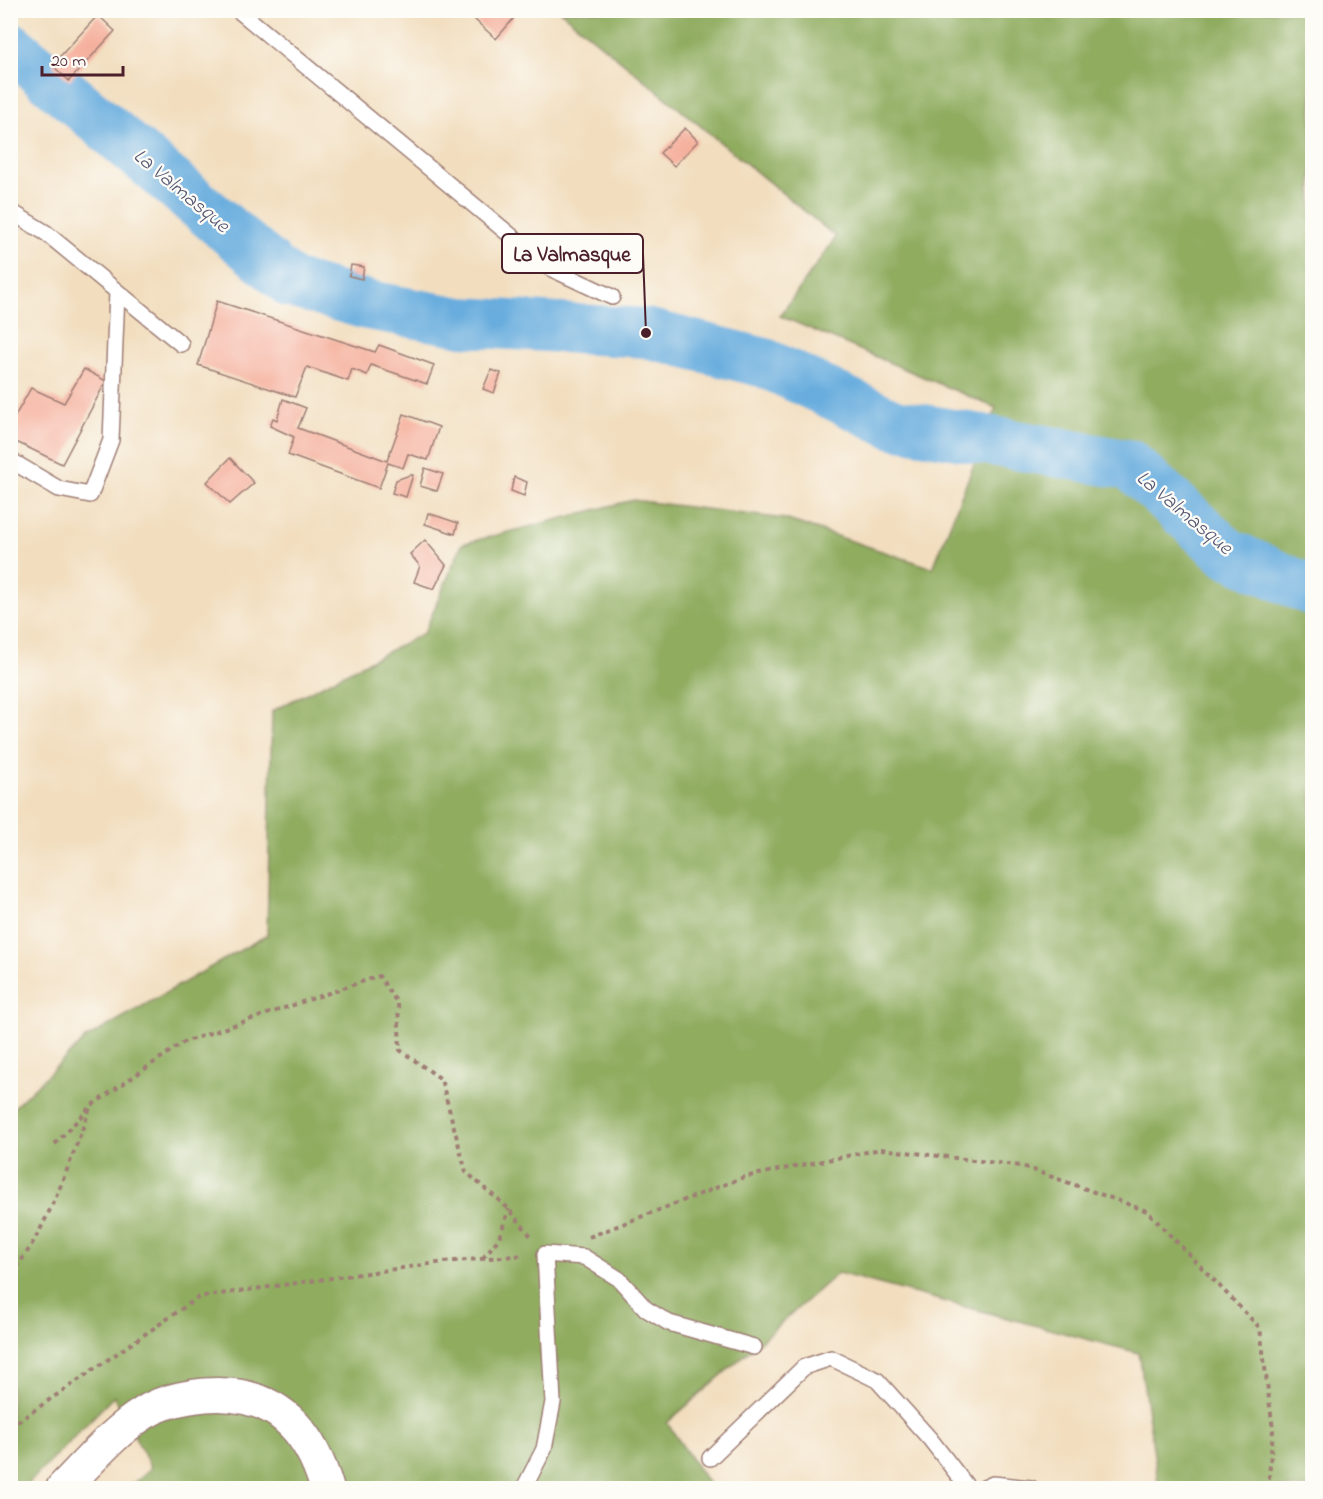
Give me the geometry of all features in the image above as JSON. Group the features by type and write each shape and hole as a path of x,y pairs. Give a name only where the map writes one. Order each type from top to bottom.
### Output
{"street":[{"path":"63,1488 102,1448 144,1413 185,1397 231,1393 264,1401 302,1432 319,1461 327,1488"}],"lane":[{"path":"238,10 550,268 612,297"},
{"path":"10,211 46,233 182,344"},
{"path":"10,460 59,489 90,495 111,440 117,292"},
{"path":"524,1488 544,1449 553,1402 545,1254 584,1257 619,1279 646,1309 669,1323 754,1347"},
{"path":"710,1458 804,1368 831,1358 877,1380 930,1439 968,1488"},
{"path":"984,1488 993,1484 1030,1488"}],"path":[{"path":"56,1144 92,1105 184,1042 379,976 398,1004 400,1050 441,1079 466,1172 509,1209 545,1254"},
{"path":"10,1274 27,1256 92,1105"},
{"path":"10,1426 199,1296 483,1259 545,1254 744,1177 881,1149 1022,1166 1147,1211 1260,1328 1273,1430 1268,1488"},
{"path":"483,1259 499,1238 509,1209"}],"green space":[{"path":"560,11 1312,11 1312,1488 1159,1488 1139,1353 838,1273 667,1423 711,1488 128,1488 151,1468 114,1396 24,1488 11,1488 11,1110 85,1039 267,935 272,711 424,633 462,544 633,500 785,519 933,568 996,408 780,316 836,237"}],"building":[{"path":"485,10 506,10 514,18 496,39 475,20"},
{"path":"98,15 115,31 69,81 52,65"},
{"path":"685,128 698,141 674,166 660,153"},
{"path":"351,265 364,267 362,279 349,276"},
{"path":"217,301 375,352 379,345 434,365 427,384 371,365 367,375 352,369 348,381 307,367 295,397 198,365"},
{"path":"84,369 106,381 62,464 10,439 10,425 31,388 64,403"},
{"path":"491,370 501,373 494,393 483,389"},
{"path":"283,399 306,408 298,428 387,461 404,414 439,427 428,460 408,454 403,468 388,463 379,488 288,455 294,437 270,426 273,418 277,420"},
{"path":"230,458 254,483 230,504 207,482"},
{"path":"425,468 443,474 437,491 420,486"},
{"path":"413,475 406,497 392,493 396,480"},
{"path":"514,477 527,482 524,496 511,491"},
{"path":"428,513 458,523 455,534 425,524"},
{"path":"425,540 446,565 434,589 414,582 420,566 410,554"}],"waterway":[{"name":"La Valmasque","path":"10,46 291,283 367,305 462,322 646,333 765,363 894,424 1130,465 1228,553 1312,591"}],"place":[{"name":"La Valmasque","path":"646,333"}]}
